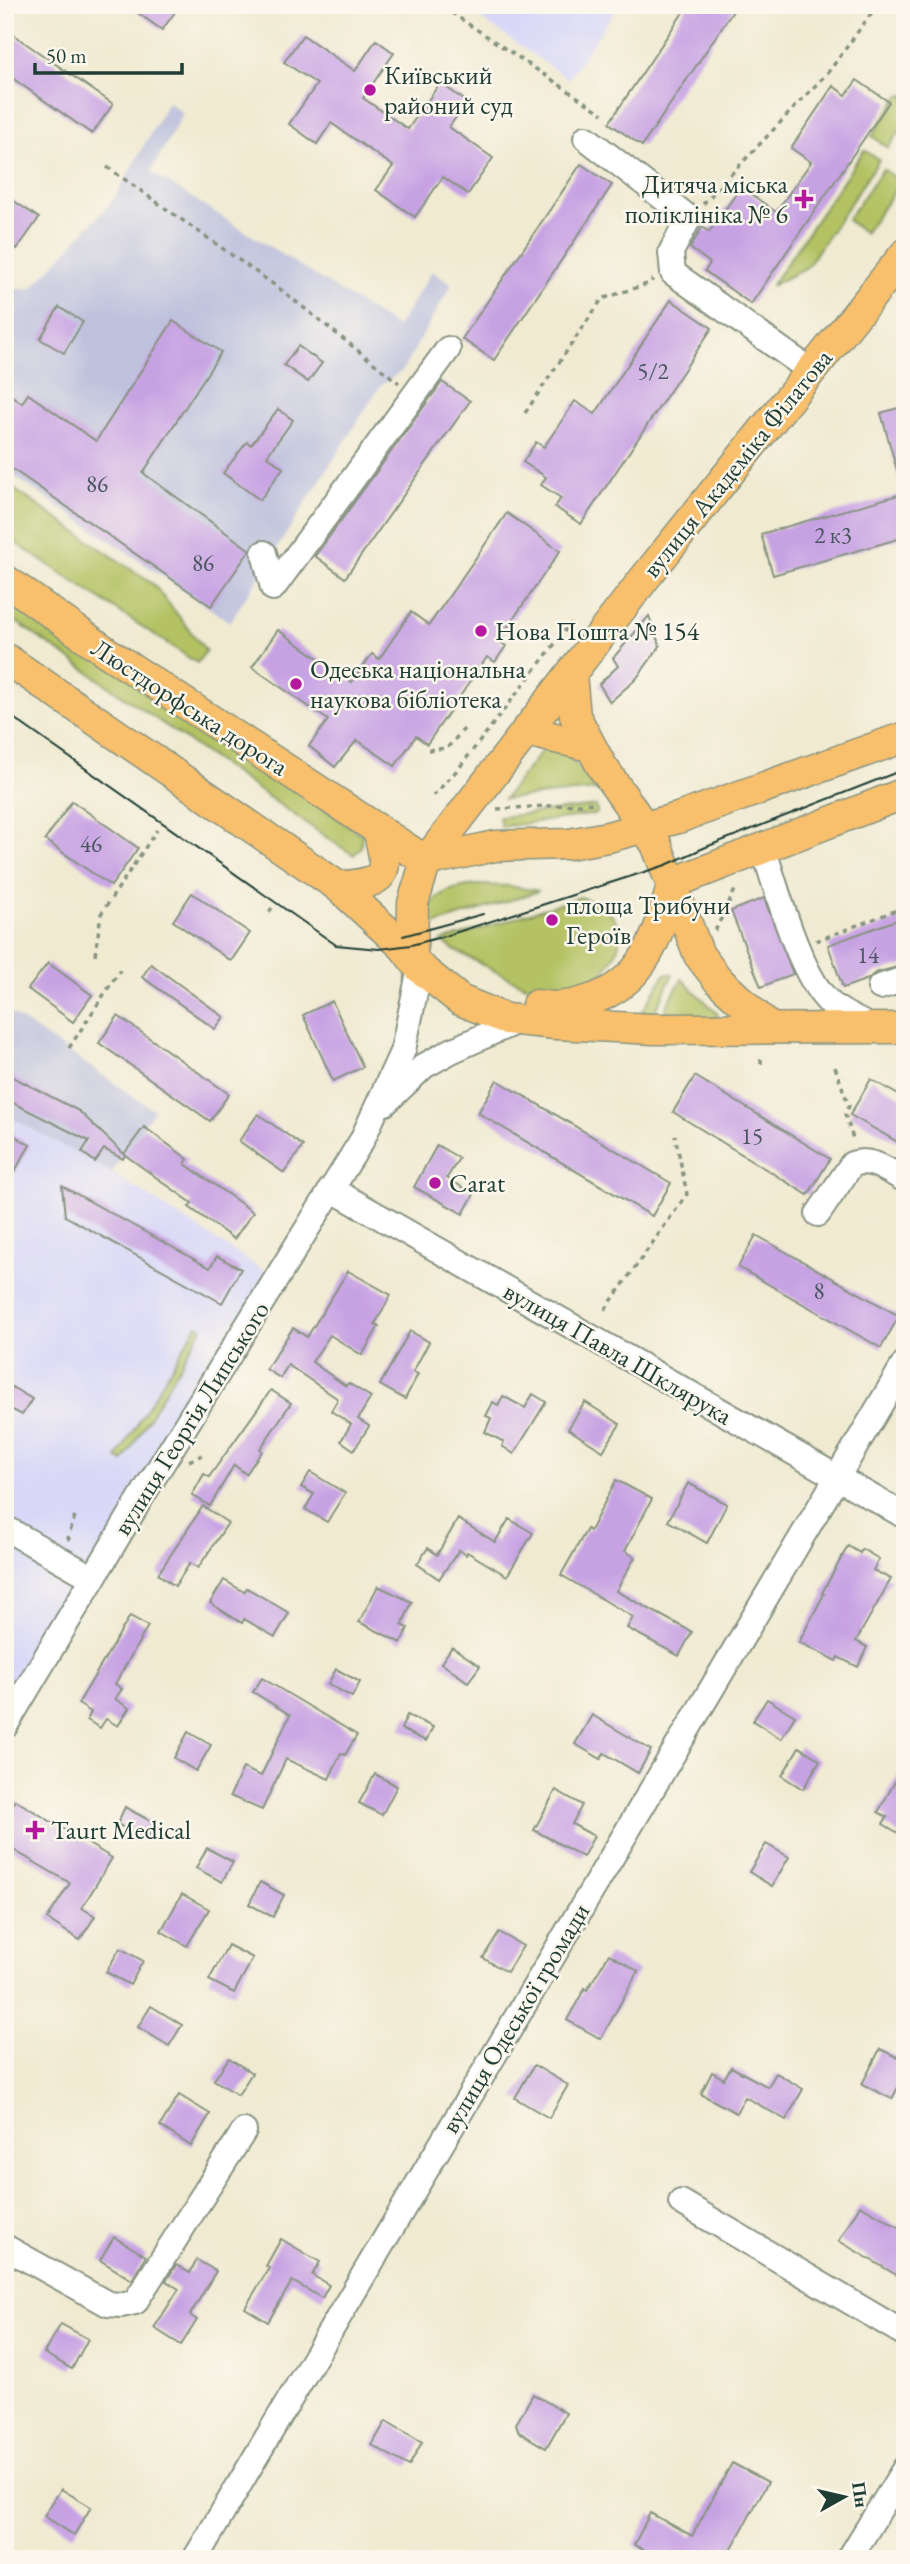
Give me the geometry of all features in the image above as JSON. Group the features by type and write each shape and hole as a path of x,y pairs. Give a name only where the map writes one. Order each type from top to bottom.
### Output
{"main road":[{"name":"вулиця Академіка Філатова","path":"426,861 905,254"},
{"name":"Люстдорфська дорога","path":"5,580 108,653 426,861"},
{"path":"5,658 339,887 414,953 460,1000 506,1019 623,1027 905,1028"},
{"path":"571,674 575,716 589,746 644,826 667,869 699,955 719,981 770,1028"},
{"path":"526,732 589,746"},
{"path":"414,953 413,903 426,861 495,846 582,842 608,837 678,818 905,737"},
{"path":"667,869 763,847 905,793"},
{"path":"339,887 368,884 379,876 385,855 378,829"},
{"path":"414,953 468,988 506,999 548,1007 576,1005 604,996 626,982 646,957 661,926 667,869"}],"street":[{"path":"586,138 689,218 671,251 673,273 811,371"},
{"path":"264,552 273,589 448,349"},
{"path":"763,847 783,910 808,971 821,994 832,1005 873,1028"},
{"name":"вулиця Георгія Липського","path":"5,1726 362,1140 403,1050 414,953"},
{"path":"880,987 905,979"},
{"name":"вулиця Георгія Липського","path":"377,1110 424,1066 548,1007"},
{"path":"818,1214 852,1164 869,1161 905,1180"},
{"name":"вулиця Павла Шклярука","path":"331,1189 905,1516"},
{"name":"вулиця Одеської громади","path":"195,2559 905,1363"},
{"path":"5,1528 93,1578"},
{"path":"5,2247 108,2304 135,2302 244,2131"},
{"path":"681,2202 905,2334"},
{"path":"849,2559 905,2469"}],"path":[{"path":"443,7 603,114"},
{"path":"689,218 830,70 873,11"},
{"path":"107,167 280,289 415,395"},
{"path":"525,413 602,299 650,283 671,251"},
{"path":"433,796 459,768 571,622"},
{"path":"428,750 447,748 464,729"},
{"path":"497,809 603,802"},
{"path":"95,954 102,914 157,830"},
{"path":"715,932 736,890"},
{"path":"814,942 905,907"},
{"path":"69,1048 120,970"},
{"path":"761,1059 761,1067"},
{"path":"835,1068 849,1106 845,1114 860,1161"},
{"path":"605,1310 687,1194 675,1135"},
{"path":"76,1513 68,1538 77,1548"}],"shaded area":[{"path":"461,5 619,5 568,79"},
{"path":"168,102 183,113 151,172 397,327 432,271 452,284 402,371 381,385 230,622 5,470 5,290 32,288 114,199"},
{"path":"5,1009 154,1110 112,1173 5,1114"},
{"path":"5,1114 112,1173 274,1277 5,1717"}],"green space":[{"path":"905,95 905,124 888,148 872,136 899,96"},
{"path":"864,150 879,160 807,267 771,286"},
{"path":"883,169 901,182 865,233 847,220"},
{"path":"5,483 154,585 206,651 197,663 5,536"},
{"path":"5,591 362,835 361,847 354,855 339,846 5,614"},
{"path":"561,746 596,790 504,799 544,748"},
{"path":"596,806 597,814 501,827 499,817"},
{"path":"478,885 539,891 430,926 429,915 435,899 450,890"},
{"path":"580,897 609,912 617,923 619,934 614,956 607,966 599,976 576,990 555,993 540,991 516,982 442,941"},
{"path":"665,974 673,974 649,1024 642,1019 642,1012"},
{"path":"682,979 717,1013 718,1018 661,1025 667,1005"},
{"path":"197,1325 202,1328 123,1462 117,1458"}],"building":[{"path":"127,5 180,5 162,30"},
{"path":"688,5 737,5 642,146 609,123"},
{"path":"5,29 113,104 92,134 5,73"},
{"path":"303,35 355,71 376,40 394,53 363,98 408,129 440,83 467,102 449,127 493,158 468,194 443,177 415,217 376,190 393,166 331,123 317,144 289,124 317,84 284,62"},
{"name":"Дитяча міська поліклініка № 6","path":"857,80 889,102 751,304 705,271 710,263 690,248 702,227 709,232 741,187 776,212 811,162 791,148 833,86 846,95"},
{"path":"581,164 612,185 494,360 462,339"},
{"path":"5,195 39,218 17,249 5,241"},
{"path":"671,300 712,328 581,524 555,507 561,498 541,485 546,477 523,462 536,442 544,447 575,401 595,414"},
{"path":"59,307 83,322 64,353 40,339"},
{"path":"173,321 221,352 143,473 250,550 211,606 5,464 5,391 22,403 28,394 96,441"},
{"path":"298,346 322,363 308,382 284,365"},
{"path":"442,382 470,401 345,578 315,556"},
{"path":"905,406 905,480 900,481 881,413"},
{"path":"278,409 293,420 267,456 283,468 260,500 223,473 247,442 251,445"},
{"path":"905,493 905,537 773,575 761,534"},
{"path":"507,513 560,551 498,641 506,646 495,662 487,657 427,744 416,736 395,766 357,740 335,767 309,746 328,720 252,667 278,630 352,682 372,654 379,659 411,612 429,625"},
{"path":"649,616 660,646 636,679 610,702 599,684 618,666 613,658"},
{"path":"72,801 138,848 111,886 45,840"},
{"path":"192,893 250,933 231,961 173,921"},
{"path":"764,898 793,974 761,987 731,911"},
{"path":"905,917 905,965 875,973 868,979 843,988 828,945"},
{"path":"48,963 92,995 73,1022 28,989"},
{"path":"151,964 224,1017 215,1029 142,977"},
{"path":"332,1001 363,1067 333,1081 303,1015"},
{"path":"118,1016 229,1094 210,1121 99,1043"},
{"path":"5,1073 79,1111 124,1154 144,1127 188,1159 185,1164 253,1212 234,1239 189,1207 192,1203 125,1155 123,1159 104,1149 95,1162 82,1152 89,1141 5,1099"},
{"path":"695,1076 830,1159 808,1195 673,1112"},
{"path":"871,1079 905,1099 905,1146 850,1115"},
{"path":"497,1080 671,1183 652,1216 478,1113"},
{"path":"258,1114 303,1146 284,1173 239,1141"},
{"path":"5,1130 30,1145 5,1188"},
{"name":"Carat","path":"437,1145 459,1158 447,1178 474,1194 463,1214 414,1187"},
{"path":"62,1186 210,1268 217,1256 241,1269 222,1303 65,1216"},
{"path":"756,1235 899,1316 881,1348 738,1267"},
{"path":"348,1271 391,1295 375,1324 379,1326 362,1355 330,1335 312,1362 346,1386 348,1383 371,1397 358,1419 369,1426 354,1450 341,1441 351,1424 331,1411 338,1399 288,1365 280,1378 266,1369 293,1328 307,1337"},
{"path":"410,1331 429,1342 413,1372 418,1374 405,1399 380,1385"},
{"path":"5,1383 32,1399 22,1415 5,1406"},
{"path":"271,1390 291,1403 246,1474 234,1465 210,1506 192,1495 204,1474 209,1477"},
{"path":"533,1394 546,1402 514,1454 502,1446 504,1442 485,1432 491,1418 486,1416 493,1402 498,1405 503,1396 525,1408"},
{"path":"585,1402 620,1424 603,1451 568,1429"},
{"path":"310,1472 345,1493 327,1522 305,1509 314,1494 301,1487"},
{"path":"616,1480 652,1499 625,1551 635,1557 616,1591 692,1632 679,1656 627,1628 633,1617 561,1575 587,1529 590,1531"},
{"path":"688,1483 727,1504 707,1543 668,1521"},
{"path":"203,1506 228,1523 198,1568 190,1563 175,1586 158,1574"},
{"path":"458,1519 495,1542 509,1519 533,1533 507,1576 459,1550 439,1579 417,1564 428,1548 437,1555"},
{"path":"848,1546 860,1553 862,1549 879,1559 873,1570 891,1579 856,1641 867,1647 858,1667 838,1657 836,1661 799,1642"},
{"path":"224,1580 244,1592 247,1588 289,1613 275,1637 244,1619 242,1623 210,1603"},
{"path":"378,1586 412,1602 402,1625 408,1628 401,1643 359,1622"},
{"path":"130,1616 148,1626 115,1684 122,1689 115,1699 129,1708 118,1726 106,1719 100,1728 87,1720 91,1712 78,1704"},
{"path":"452,1647 480,1666 468,1682 441,1663"},
{"path":"336,1669 360,1682 352,1697 328,1684"},
{"path":"262,1678 357,1735 345,1755 341,1753 329,1779 286,1759 262,1810 230,1796 243,1768 261,1776 290,1715 253,1692"},
{"path":"767,1699 795,1716 781,1739 753,1721"},
{"path":"407,1715 433,1727 426,1741 401,1729"},
{"path":"592,1715 651,1750 638,1773 604,1753 601,1759 575,1744"},
{"path":"188,1732 211,1745 196,1771 174,1758"},
{"path":"799,1747 820,1760 803,1789 782,1776"},
{"path":"905,1764 905,1837 883,1824 887,1817 878,1812"},
{"path":"375,1774 397,1786 382,1815 359,1803"},
{"path":"556,1790 582,1805 572,1824 594,1836 583,1857 534,1830"},
{"name":"Taurt Medical","path":"15,1800 112,1858 82,1908 95,1916 80,1940 47,1919 70,1883 5,1845 5,1816"},
{"path":"125,1807 154,1823 146,1840 117,1824"},
{"path":"766,1844 789,1857 772,1886 749,1872"},
{"path":"207,1848 233,1862 222,1882 196,1868"},
{"path":"260,1882 284,1895 273,1917 249,1904"},
{"path":"182,1894 209,1909 187,1946 161,1931"},
{"path":"499,1932 523,1946 507,1972 483,1958"},
{"path":"228,1945 253,1958 234,1993 209,1980"},
{"path":"120,1948 143,1961 130,1985 106,1972"},
{"path":"609,1954 638,1971 601,2039 567,2020"},
{"path":"151,2006 182,2025 169,2046 138,2027"},
{"path":"880,2049 905,2061 905,2074 892,2099 862,2084"},
{"path":"229,2058 252,2073 238,2095 214,2080"},
{"path":"534,2065 568,2085 549,2118 515,2098"},
{"path":"731,2067 768,2087 776,2073 803,2089 786,2120 745,2097 736,2113 701,2094 712,2072 724,2079"},
{"path":"179,2095 210,2114 191,2146 160,2126"},
{"path":"860,2205 905,2231 905,2280 839,2241"},
{"path":"114,2237 146,2256 132,2280 100,2260"},
{"path":"281,2239 320,2262 312,2275 329,2285 322,2298 292,2281 268,2322 245,2308 269,2268 266,2266"},
{"path":"197,2260 216,2271 190,2315 197,2320 181,2345 154,2328 179,2289 166,2281 176,2265 190,2273"},
{"path":"61,2324 88,2339 72,2369 44,2353"},
{"path":"533,2394 566,2413 546,2448 519,2432 516,2424"},
{"path":"386,2421 422,2442 409,2466 372,2445"},
{"path":"732,2463 768,2482 726,2559 660,2559 634,2545 650,2513 692,2536"},
{"path":"61,2489 91,2507 74,2535 44,2516"}],"tram line":[{"path":"5,712 336,945 379,949 411,945 445,936 666,865 905,769"},
{"path":"403,936 483,914"}],"place":[{"name":"Київський районий суд","path":"370,90"},
{"name":"Дитяча міська поліклініка № 6","path":"804,199"},
{"name":"Нова Пошта № 154","path":"481,631"},
{"name":"Одеська національна наукова бібліотека","path":"296,684"},
{"name":"площа Трибуни Героїв","path":"552,920"},
{"name":"Carat","path":"435,1183"},
{"name":"Taurt Medical","path":"35,1830"}]}
